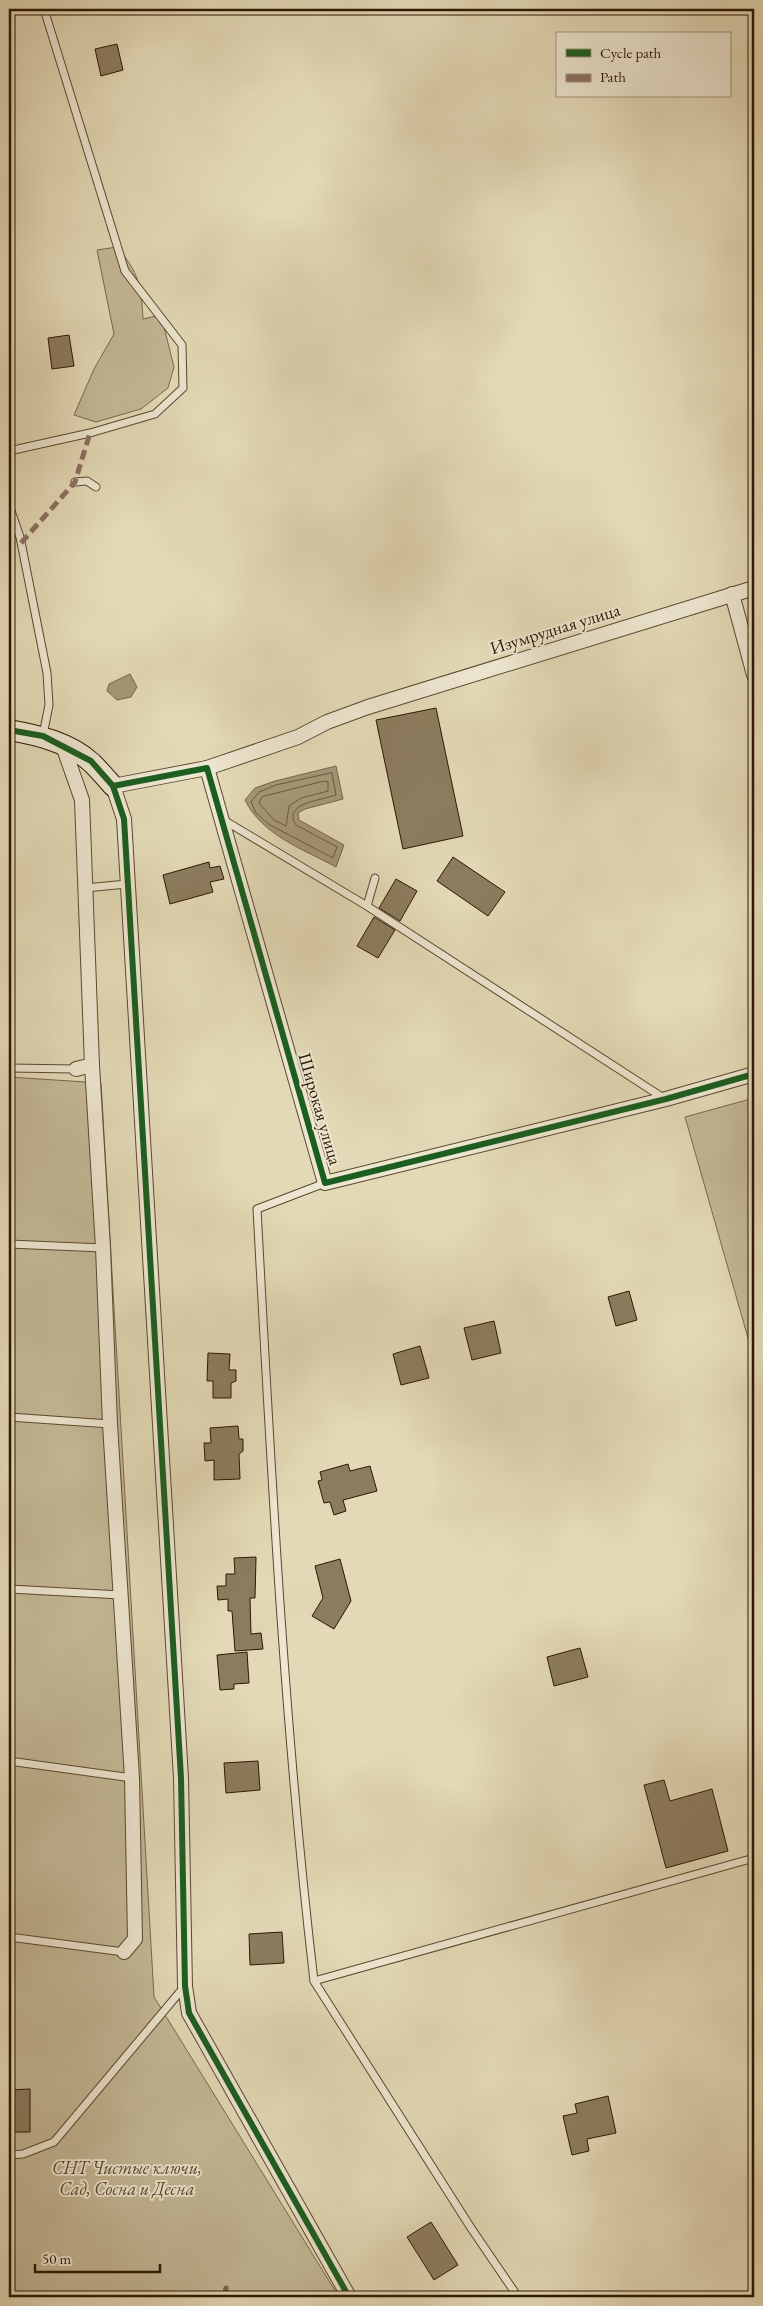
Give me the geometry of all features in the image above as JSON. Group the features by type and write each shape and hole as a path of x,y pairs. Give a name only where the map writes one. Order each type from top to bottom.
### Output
{"street":[{"name":"Изумрудная улица","path":"207,768 298,737 327,722 368,707 754,588"},
{"path":"732,594 754,675"},
{"path":"9,730 43,736 91,761 113,786 124,819 181,1778 185,1986 189,2013 350,2297"},
{"path":"63,746 82,800 92,1065 103,1248 110,1424 132,1778 135,1939 124,1952"},
{"path":"113,786 207,768"},
{"name":"Широкая улица","path":"207,768 325,1183 666,1099 754,1074"},
{"path":"76,1069 92,1065"}],"lane":[{"path":"9,451 90,433 155,414 183,388 182,345 125,271 44,9"},
{"path":"75,482 87,481 96,487"},
{"path":"9,505 20,537 47,673 49,705 43,736"},
{"path":"221,818 367,906 666,1099"},
{"path":"367,906 375,878"},
{"path":"85,888 128,884"},
{"path":"9,1068 76,1069"},
{"path":"325,1183 256,1209 286,1680 302,1872 314,1981 465,2220 518,2297"},
{"path":"9,1244 103,1248"},
{"path":"9,1416 110,1424"},
{"path":"9,1589 122,1595"},
{"path":"9,1761 132,1778"},
{"path":"314,1981 754,1858"},
{"path":"9,1937 124,1952"},
{"path":"9,2155 23,2154 54,2142 185,1986"}],"green space":[{"path":"117,247 130,264 138,280 143,319 161,315 174,367 168,388 141,409 96,422 74,415 94,369 114,334 97,250"},
{"name":"СНТ Чистые ключи, Сад, Сосна и Десна","path":"9,1077 101,1083 154,1997 339,2297 9,2297"},
{"path":"754,1098 754,1359 685,1117"}],"water":[{"path":"130,674 137,687 131,697 117,700 107,691 109,684"},
{"path":"336,766 343,799 305,809 298,813 299,820 344,845 336,867 284,840 273,832 252,812 245,800 255,788 275,781"}],"building":[{"path":"117,44 123,70 101,76 95,49"},
{"path":"69,335 74,366 52,369 48,338"},
{"path":"436,708 463,836 403,849 376,720"},
{"path":"453,857 505,892 488,916 437,881"},
{"path":"209,862 210,868 220,866 224,879 210,882 213,892 170,904 163,875"},
{"path":"396,879 417,891 400,921 379,908"},
{"path":"374,917 395,930 378,958 357,946"},
{"path":"629,1291 637,1320 616,1326 608,1297"},
{"path":"494,1321 501,1353 472,1360 464,1328"},
{"path":"420,1346 429,1378 401,1385 393,1354"},
{"path":"208,1353 230,1354 229,1370 236,1370 236,1381 231,1383 231,1398 213,1398 213,1381 207,1381"},
{"path":"238,1426 239,1439 243,1439 243,1451 239,1454 240,1479 214,1480 214,1460 205,1461 204,1443 211,1443 210,1428"},
{"path":"348,1464 350,1471 370,1466 377,1491 343,1500 346,1511 334,1515 330,1502 324,1503 318,1481 322,1480 320,1472"},
{"path":"256,1557 255,1598 250,1598 251,1634 261,1633 263,1649 235,1651 232,1611 228,1611 228,1599 218,1600 217,1586 226,1586 226,1574 235,1574 234,1558"},
{"path":"340,1559 351,1601 334,1629 312,1616 323,1598 315,1566"},
{"path":"580,1648 588,1677 554,1686 547,1657"},
{"path":"247,1652 249,1683 234,1684 234,1689 220,1690 217,1655"},
{"path":"258,1761 260,1790 226,1793 224,1763"},
{"path":"664,1780 670,1801 712,1789 728,1851 666,1868 644,1785"},
{"path":"282,1932 284,1963 250,1965 249,1934"},
{"path":"30,2089 30,2132 9,2132 9,2090"},
{"path":"608,2096 616,2133 587,2139 589,2151 572,2155 563,2116 577,2113 575,2104"},
{"path":"431,2222 458,2265 434,2280 407,2237"}],"waterway":[{"path":"224,2297 226,2288"}],"marked path":[{"path":"21,543 75,482 90,433"}],"cycle path":[{"path":"9,730 43,736 91,761 113,786 124,819 181,1778 185,1986 189,2013 349,2297"},
{"path":"113,786 207,768 325,1183 666,1099 754,1074"}]}
